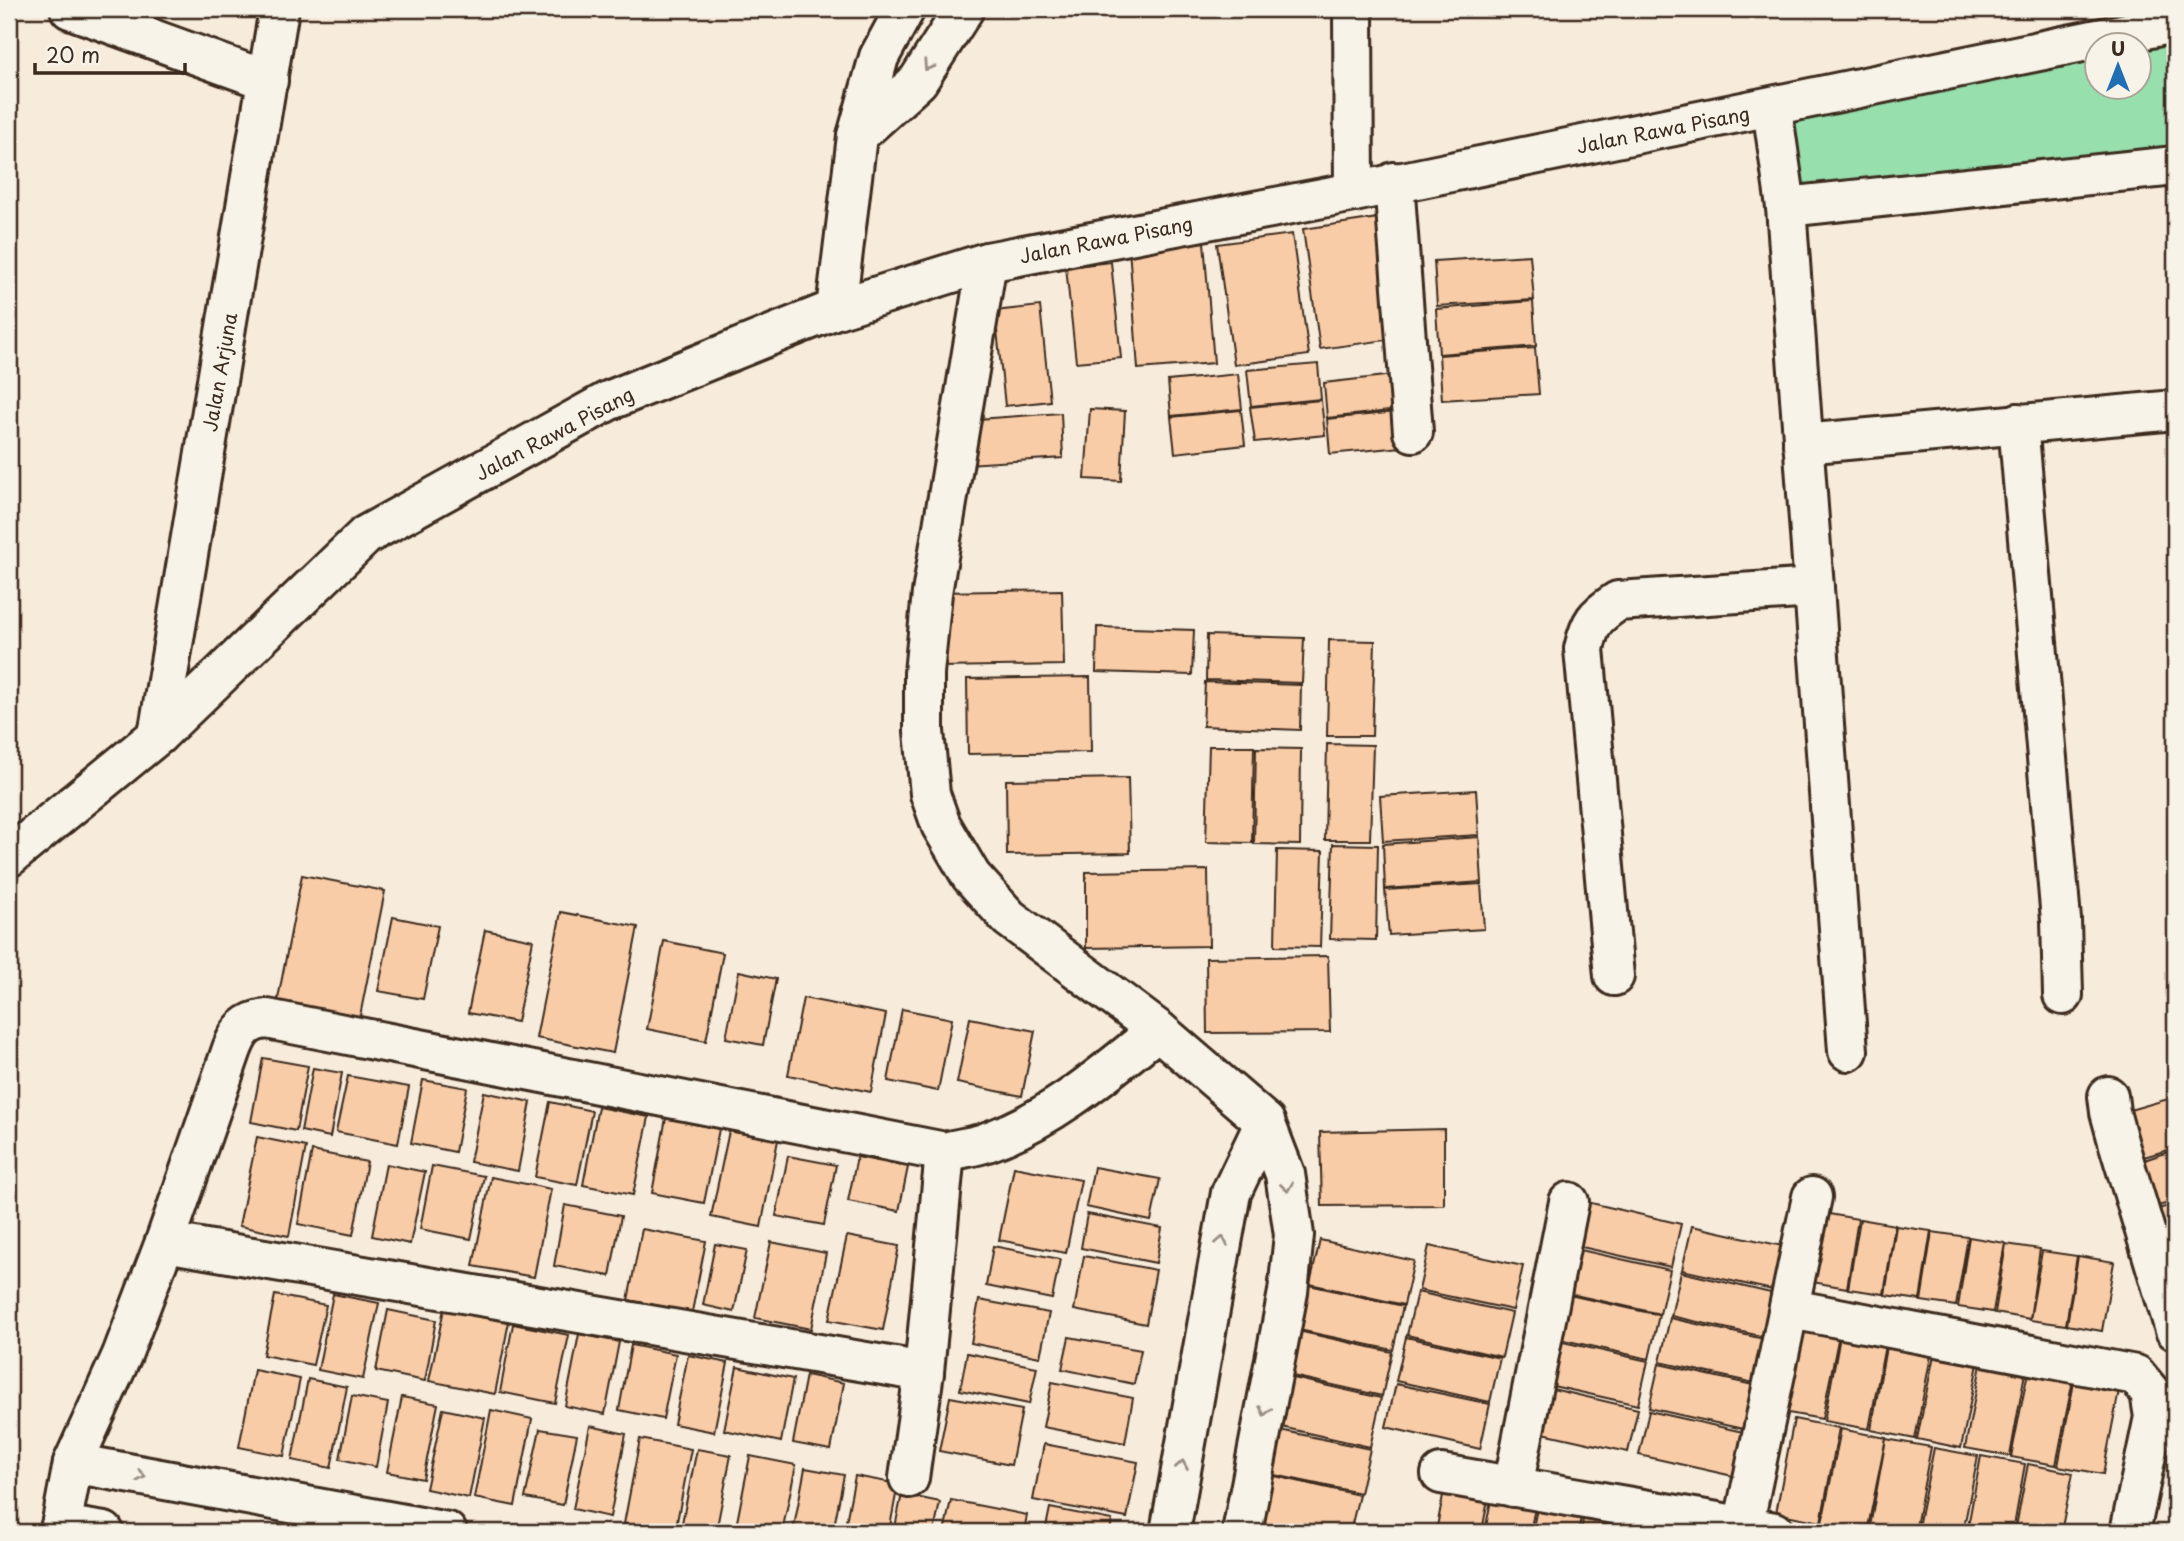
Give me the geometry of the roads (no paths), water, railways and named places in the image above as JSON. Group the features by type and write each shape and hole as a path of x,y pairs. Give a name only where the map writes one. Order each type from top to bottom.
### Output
{"street":[{"path":"70,9 268,81"},
{"name":"Jalan Arjuna","path":"158,735 279,9"},
{"path":"836,309 857,136 879,57 905,9"},
{"path":"857,136 918,81 964,9"},
{"path":"1353,9 1354,192"},
{"name":"Jalan Rawa Pisang","path":"9,857 158,735 366,535 608,401 836,309 987,262 1354,192 2175,23"},
{"path":"1772,107 1786,207 1848,1051"},
{"path":"1786,207 2175,166"},
{"path":"1395,182 1413,432"},
{"path":"987,262 932,593 924,673 924,731 930,794 941,825 971,876 1009,918 1158,1030 1265,1122 1285,1174 1294,1235 1288,1292 1242,1532"},
{"path":"1803,444 2175,410"},
{"path":"2018,423 2061,920 2063,995"},
{"path":"1614,976 1584,649 1589,627 1598,614 1618,601 1814,588"},
{"path":"104,1532 60,1529 74,1464 122,1355 165,1242 232,1049 245,1025 255,1020 267,1019 945,1152 986,1142 1044,1115 1095,1082 1158,1030"},
{"path":"2108,1096 2119,1145 2175,1330"},
{"path":"1170,1532 1231,1193 1265,1122"},
{"path":"909,1478 924,1372 945,1152"},
{"path":"1441,1474 1759,1530 1791,1309 1812,1197"},
{"path":"1513,1487 1569,1202"},
{"path":"165,1242 924,1372"},
{"path":"1791,1309 2136,1375 2150,1392 2154,1417 2130,1532"},
{"path":"74,1464 447,1532"}]}
